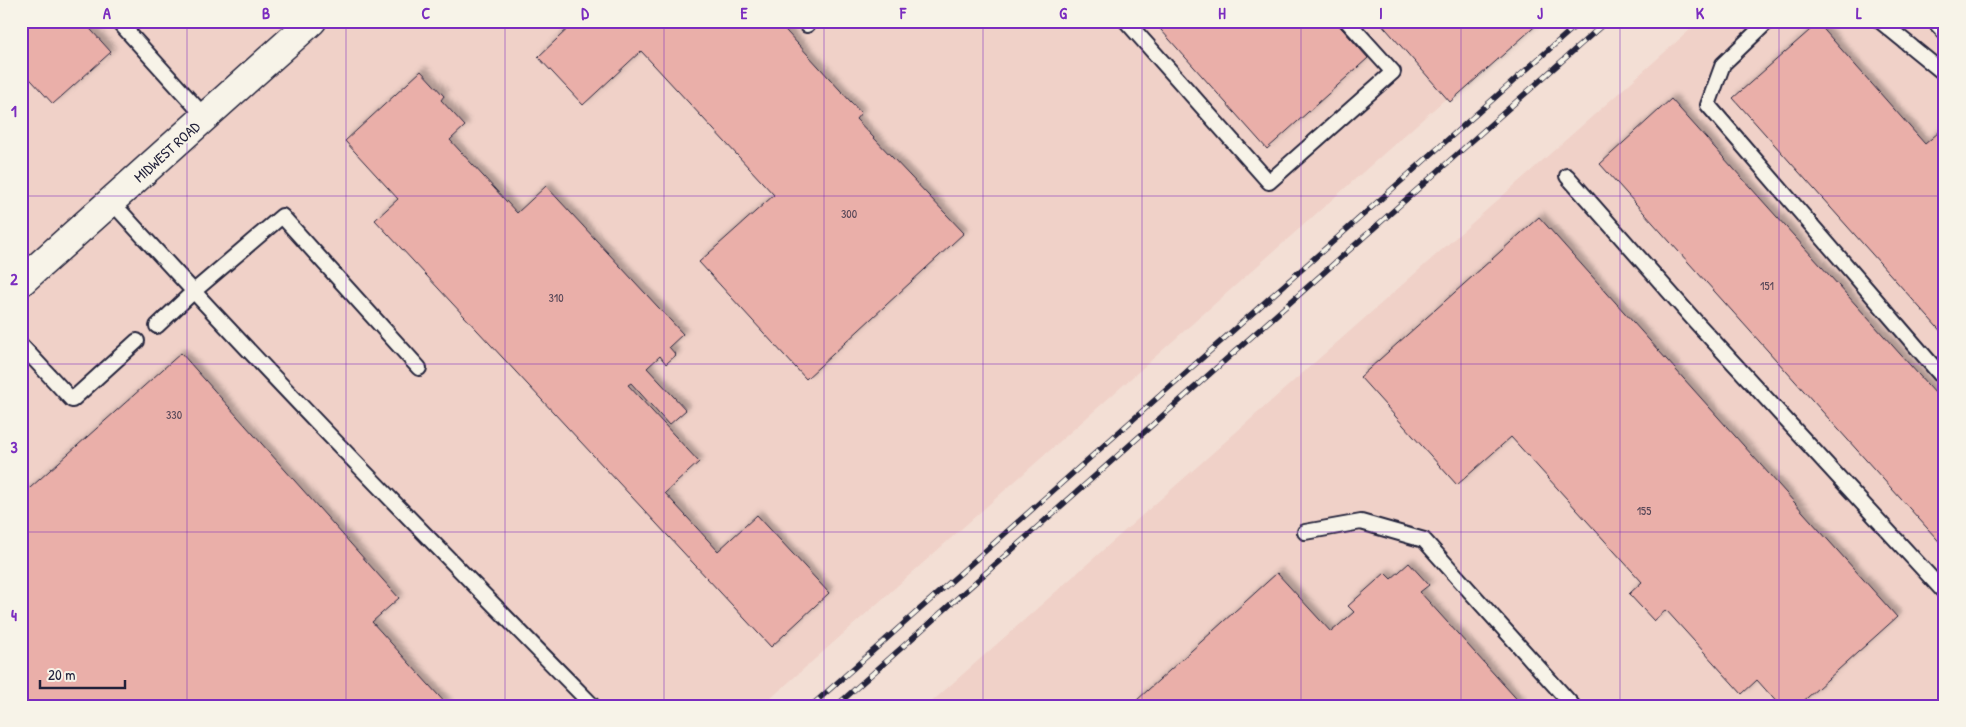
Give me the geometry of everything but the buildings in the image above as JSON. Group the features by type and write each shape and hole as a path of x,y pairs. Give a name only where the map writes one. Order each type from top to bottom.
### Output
{"street":[{"name":"MIDWEST ROAD","path":"21,282 312,21"}],"lane":[{"path":"118,21 205,117"},
{"path":"1126,21 1269,182 1392,72 1347,21"},
{"path":"1768,21 1723,64 1708,105 1945,380"},
{"path":"1880,21 1945,74"},
{"path":"1934,21 1945,34"},
{"path":"1566,176 1695,321 1945,593"},
{"path":"111,201 193,292 445,556 593,706"},
{"path":"157,326 193,292 282,216 419,368"},
{"path":"21,345 72,400 137,341"},
{"path":"1305,532 1362,522 1424,540 1574,706"}],"shaded area":[{"path":"21,21 1533,21 762,706 21,706"},
{"path":"1700,21 1945,21 1945,706 927,706"}],"railway":[{"path":"811,706 1581,21"},
{"path":"836,706 1607,21"}]}
